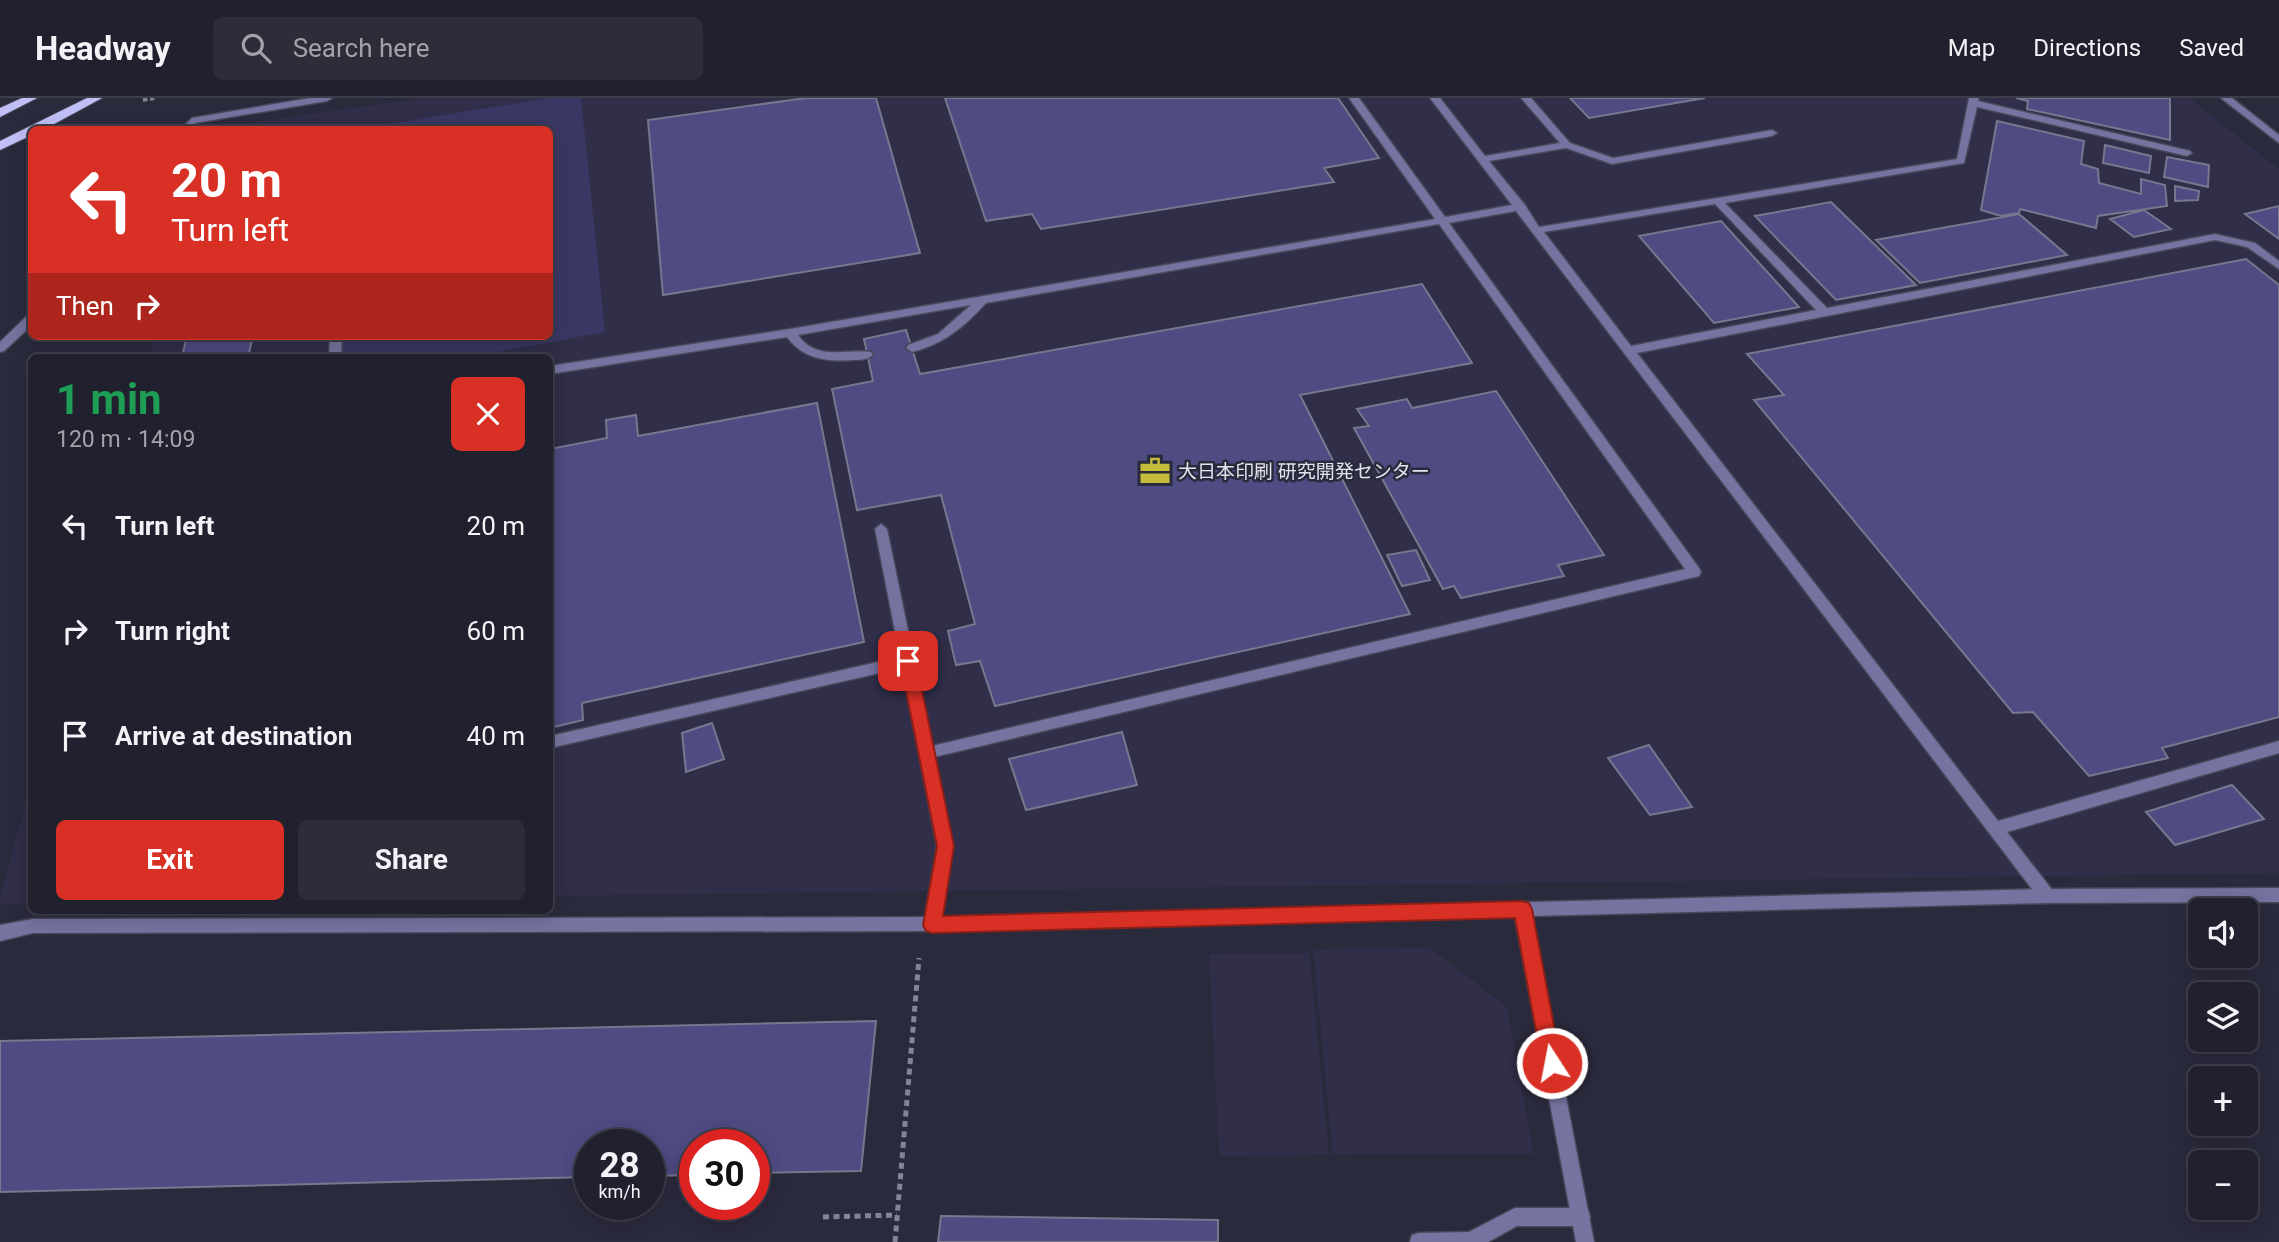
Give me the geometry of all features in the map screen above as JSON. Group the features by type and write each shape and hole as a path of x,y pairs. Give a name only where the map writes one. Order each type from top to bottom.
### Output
{"main road":[{"path":"0,113 31,98"},
{"path":"40,126 96,98"},
{"path":"0,146 28,132"}],"street":[{"path":"188,126 192,121 327,98"},
{"path":"927,753 1694,572 1354,98"},
{"path":"1435,98 1539,230 2047,896"},
{"path":"1527,98 1567,145"},
{"path":"2226,98 2279,140"},
{"path":"1539,230 1961,161 1973,101 2187,153"},
{"path":"1483,159 1567,145 1612,161 1772,133"},
{"path":"1718,201 1824,313"},
{"path":"553,370 790,333 1521,208"},
{"path":"1630,350 2215,237 2251,245 2279,267"},
{"path":"912,348 926,346 947,335 982,300"},
{"path":"0,348 28,322"},
{"path":"790,333 797,345 830,359 867,355"},
{"path":"881,529 945,846 932,925"},
{"path":"553,741 908,661"},
{"path":"1996,828 2279,747"},
{"path":"0,933 33,926 932,925 2047,896 2279,895"},
{"path":"1522,909 1586,1242"},
{"path":"1419,1242 1471,1241 1514,1217 1581,1217"}],"path":[{"path":"143,100 156,98"},
{"path":"895,1242 918,960 932,925"},
{"path":"823,1217 897,1215"}],"shaded area":[{"path":"422,98 2189,98 2279,169 2279,873 553,896 553,354 150,354 153,340 553,340 553,126 227,126"},
{"path":"549,98 581,98 605,332 486,354 339,354 341,340 553,340 553,126 377,126"},
{"path":"28,794 28,903 0,904"},
{"path":"1430,948 1507,1007 1534,1154 1333,1155 1313,949"},
{"path":"1309,953 1329,1155 1219,1156 1209,954"}],"building":[{"path":"806,98 876,98 920,253 663,295 648,120"},
{"path":"945,98 1338,98 1379,158 1324,168 1334,182 1041,229 1032,214 986,221"},
{"path":"1570,98 1705,98 1589,118"},
{"path":"2016,98 2170,98 2170,140 2027,109 2028,101"},
{"path":"1997,121 2084,141 2081,164 2098,169 2099,183 2141,194 2141,179 2165,185 2167,206 2098,216 2096,228 2020,209 2019,213 2001,216 1981,210"},
{"path":"2105,145 2151,156 2149,173 2103,163"},
{"path":"2167,157 2209,165 2208,187 2164,177"},
{"path":"2175,186 2199,191 2198,200 2175,201"},
{"path":"1831,202 1916,285 1836,300 1755,216"},
{"path":"2279,206 2279,239 2245,214"},
{"path":"2144,210 2171,229 2134,237 2110,219"},
{"path":"2019,214 2067,255 1920,283 1876,240"},
{"path":"1721,221 1799,307 1714,323 1639,236"},
{"path":"2246,259 2279,285 2279,717 2162,748 2168,758 2089,776 2033,712 2013,713 1754,400 1784,395 1747,354"},
{"path":"1422,284 1472,363 1300,395 1410,614 995,706 980,661 956,665 948,631 975,624 941,495 857,510 832,389 873,381 864,339 906,330 920,374"},
{"path":"186,340 252,340 249,354 183,354"},
{"path":"1496,391 1604,555 1558,565 1564,576 1461,598 1454,586 1443,589 1354,428 1369,426 1357,409 1407,399 1412,408"},
{"path":"817,403 864,642 582,703 583,720 553,727 553,448 607,438 606,420 636,415 638,436"},
{"path":"1416,550 1430,580 1402,586 1387,555"},
{"path":"712,723 724,759 686,772 682,733"},
{"path":"1122,732 1137,785 1026,810 1009,759"},
{"path":"1649,745 1692,807 1650,815 1608,758"},
{"path":"2232,785 2264,819 2175,845 2146,812"},
{"path":"876,1021 861,1171 770,1173 770,1129 679,1129 679,1175 665,1176 665,1129 574,1129 574,1177 0,1192 0,1041"},
{"path":"941,1216 1218,1220 1218,1242 938,1242"}],"place":[{"name":"大日本印刷 研究開発センター","path":"1155,471"}],"route":[{"path":"908,661 945,846 932,925 1522,909 1552,1063"}]}
